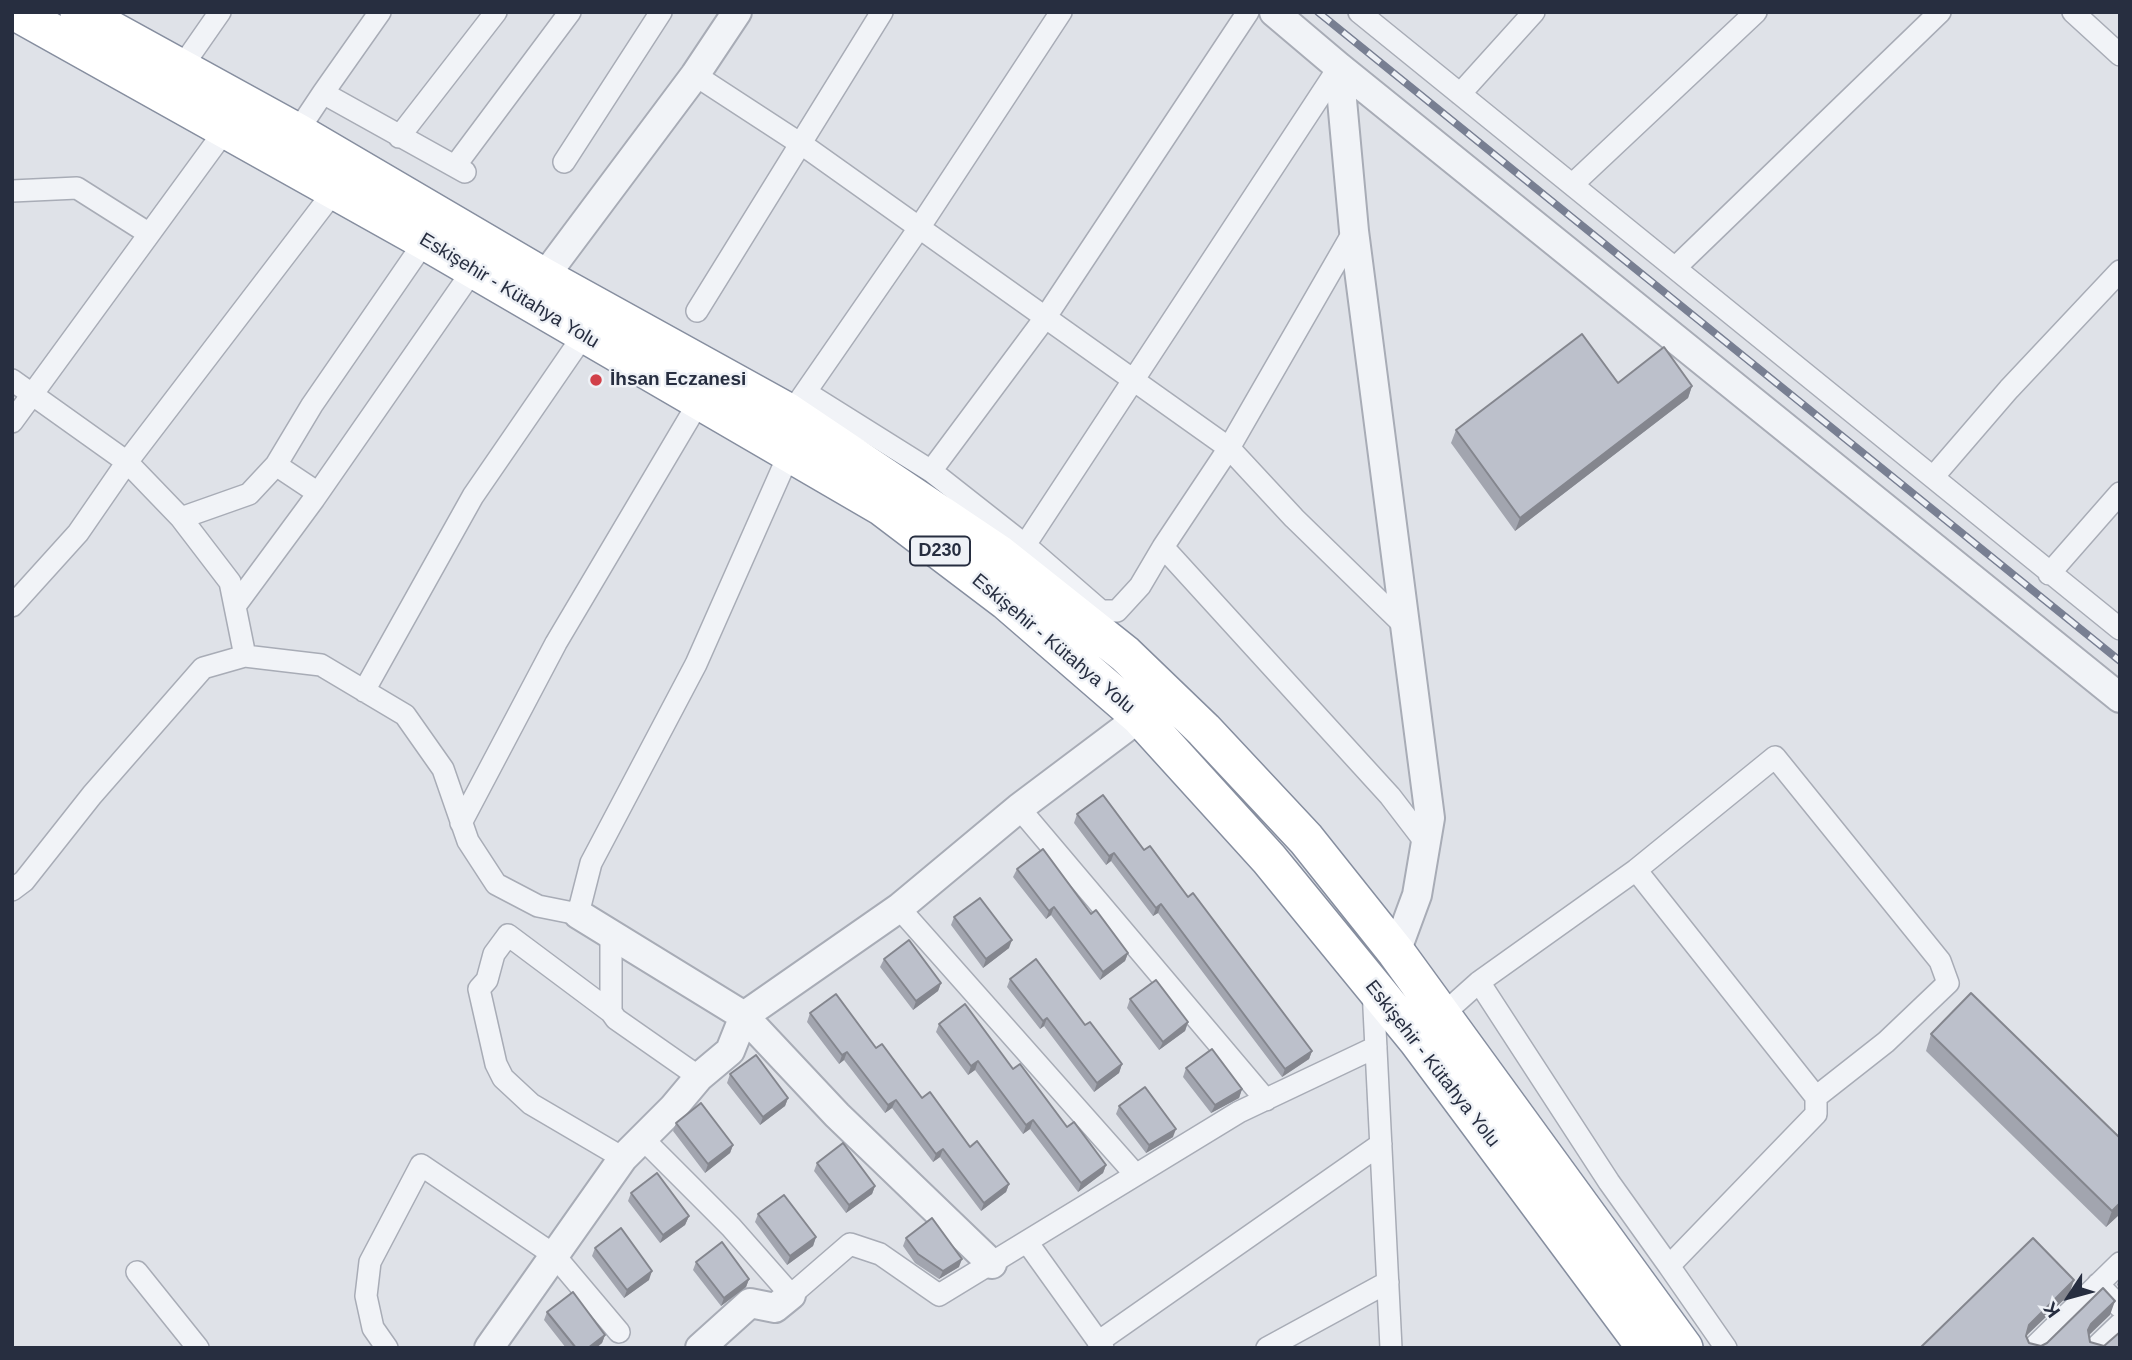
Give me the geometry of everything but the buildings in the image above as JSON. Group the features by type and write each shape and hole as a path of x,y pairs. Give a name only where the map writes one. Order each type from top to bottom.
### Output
{"highway":[{"name":"Eskişehir - Kütahya Yolu","path":"16,12 473,270 539,291 794,406 998,553 1125,654 1204,730 1306,839 1396,952 1684,1348"},
{"name":"Eskişehir - Kütahya Yolu","path":"100,18 181,68 297,132 539,291 583,336 700,400 882,507 1006,601 1140,717 1269,859 1416,1040 1646,1348"}],"street":[{"path":"181,68 220,12"},
{"path":"297,132 380,12"},
{"path":"399,137 496,12"},
{"path":"323,93 460,169 570,12"},
{"path":"564,162 661,12"},
{"path":"539,291 695,75 737,12"},
{"path":"697,310 882,12"},
{"path":"794,406 919,228 1061,12"},
{"path":"931,471 1045,318 1248,12"},
{"path":"1274,12 2120,698"},
{"path":"1359,12 1384,19 1460,94 2120,629"},
{"path":"1460,94 1534,12"},
{"path":"1574,184 1756,12"},
{"path":"1676,267 1940,12"},
{"path":"2073,12 2120,55"},
{"path":"1339,67 1354,231 1430,818 1417,895 1396,952"},
{"path":"1025,545 1339,67"},
{"path":"695,75 801,144 1229,448 1294,518 1406,627"},
{"path":"12,422 226,129"},
{"path":"12,191 78,187 148,233"},
{"path":"12,605 78,533 127,462 335,190"},
{"path":"794,406 813,397 931,471 1025,545 1101,611 1117,611 1140,586 1229,448 1354,231"},
{"path":"181,518 249,494 276,465 312,405 425,241"},
{"path":"235,606 318,493 473,270"},
{"path":"1934,476 2008,388 2120,271"},
{"path":"365,691 473,496 583,336"},
{"path":"12,380 127,462 181,518 230,582 245,656"},
{"path":"461,823 555,643 700,400"},
{"path":"578,915 591,863 696,664 789,454"},
{"path":"276,465 318,493"},
{"path":"2049,574 2120,493"},
{"path":"1163,547 1390,796 1426,843"},
{"path":"12,890 24,881 92,795 204,668 245,656 321,665 405,715 443,769 468,841 496,884 538,906 578,915 744,1016 837,1115 992,1264"},
{"path":"489,1348 633,1148 699,1077 730,1051 744,1016 899,908 1019,808 1140,717"},
{"path":"1441,1016 1479,982 1636,870 1775,757 1940,961 1948,983 1886,1042 1816,1097"},
{"path":"1019,808 1266,1100"},
{"path":"1636,870 1816,1097 1816,1114 1669,1266"},
{"path":"899,908 1135,1174"},
{"path":"699,1077 508,935 494,954 487,980 479,989 496,1064 503,1077 531,1104 633,1148 731,1227 791,1295"},
{"path":"611,936 611,1012"},
{"path":"1479,982 1609,1182 1726,1348"},
{"path":"1373,987 1391,1348"},
{"path":"700,1348 750,1303 775,1308 850,1244 880,1254 917,1282 939,1294 1135,1174 1266,1100 1376,1047"},
{"path":"1027,1242 1100,1345 1381,1144"},
{"path":"387,1348 373,1328 366,1296 370,1262 421,1165 554,1255 619,1332"},
{"path":"2033,1348 2120,1263"},
{"path":"137,1272 198,1348"},
{"path":"1268,1348 1388,1282"},
{"path":"2098,1284 2120,1307"},
{"path":"2095,1348 2120,1324"}],"railway":[{"path":"1318,12 2120,661"}],"place":[{"name":"İhsan Eczanesi","path":"596,380"}]}
